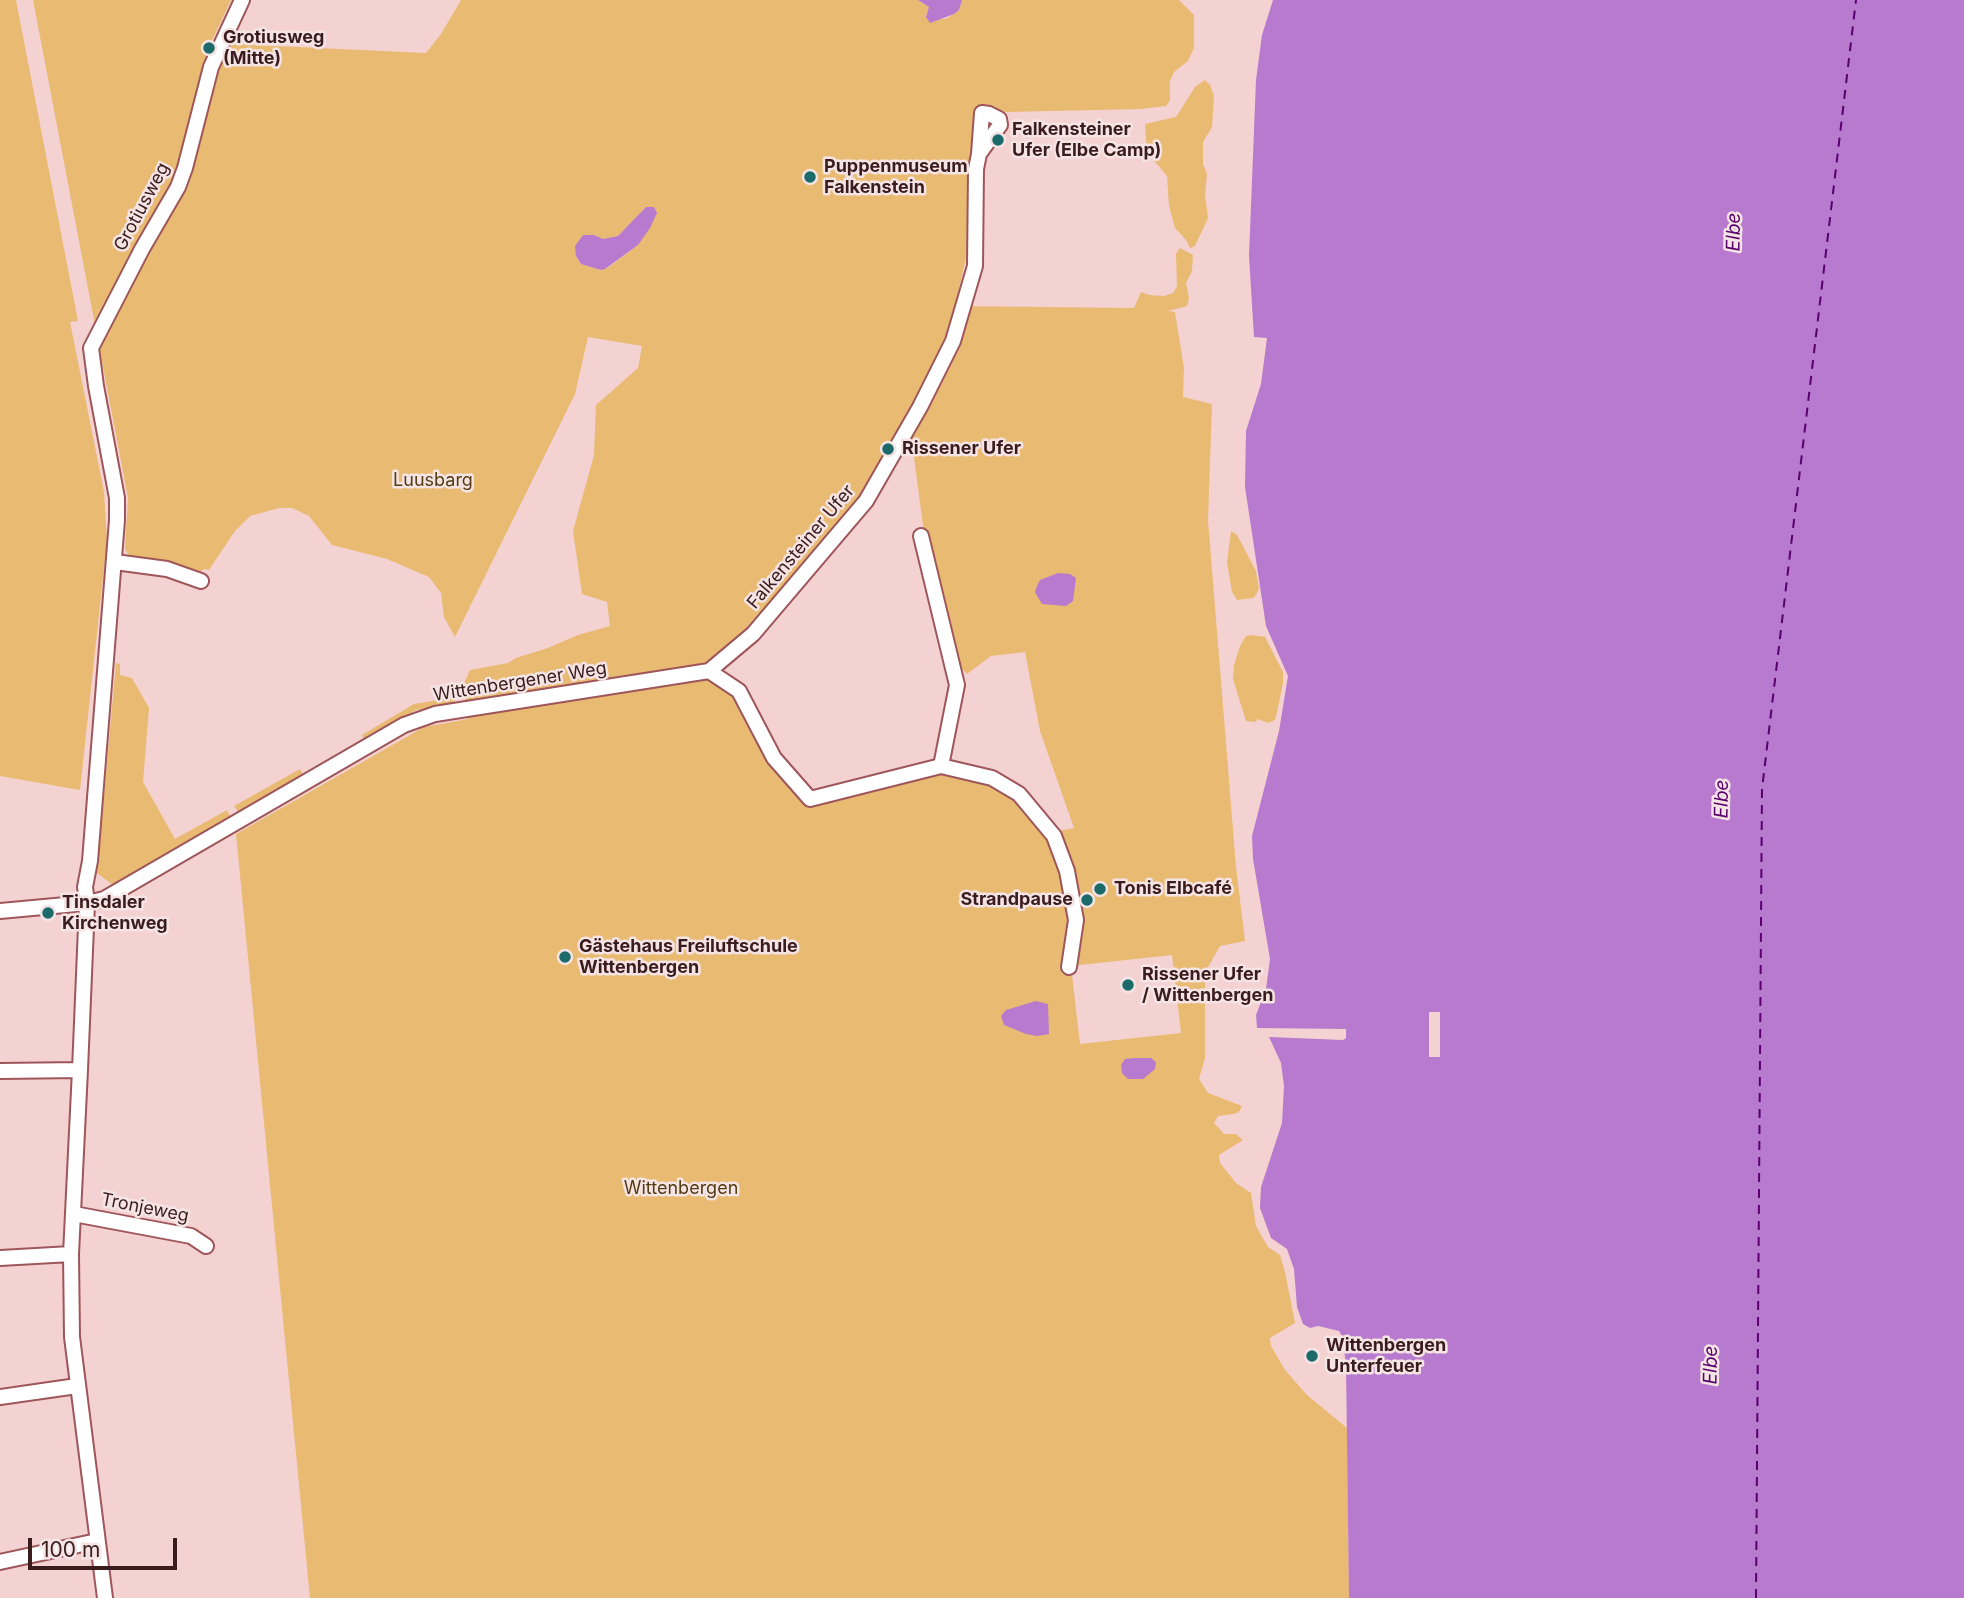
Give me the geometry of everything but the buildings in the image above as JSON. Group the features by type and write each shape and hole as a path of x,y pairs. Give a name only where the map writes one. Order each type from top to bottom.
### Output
{"street":[{"name":"Grotiusweg","path":"115,562 117,498 91,348 142,249 178,187 211,67 242,0"},
{"name":"Falkensteiner Ufer","path":"709,671 753,634 866,501 920,407 955,336 975,265 974,208 979,154"},
{"path":"921,536 957,685 942,766"},
{"path":"105,1598 72,1337 71,1254 87,904 85,887 90,861 115,562 167,569 201,581"},
{"path":"709,671 739,691 774,758 810,799 942,766 982,775 1002,783 1026,801 1054,836 1067,871 1075,908 1076,931 1069,967"},
{"name":"Wittenbergener Weg","path":"0,911 87,904 104,899 404,725 435,714 709,671"},
{"path":"0,1071 80,1070"},
{"name":"Tronjeweg","path":"74,1214 191,1236 206,1246"},
{"path":"0,1258 71,1254"},
{"path":"0,1397 77,1386"},
{"path":"0,1562 97,1541"}],"green space":[{"path":"0,0 16,0 78,321 70,322 104,492 107,540 80,790 0,776"},
{"name":"Wittenbergen","path":"33,0 231,0 211,43 426,53 461,0 918,0 929,7 926,17 946,19 959,10 962,0 1179,0 1194,15 1194,48 1188,61 1174,72 1170,81 1170,100 1166,106 1141,109 1007,112 989,110 996,122 985,140 971,236 955,306 1134,308 1141,292 1164,296 1173,293 1177,286 1176,254 1180,248 1193,255 1192,271 1186,283 1189,298 1187,306 1168,311 1175,312 1184,368 1183,397 1212,404 1208,520 1236,867 1245,941 1220,946 1208,967 1205,977 1205,1058 1199,1079 1208,1093 1242,1106 1239,1112 1218,1116 1214,1123 1224,1134 1236,1134 1243,1140 1219,1155 1220,1163 1236,1183 1251,1193 1256,1226 1268,1247 1280,1255 1285,1272 1295,1323 1270,1338 1271,1346 1285,1370 1307,1395 1347,1428 1349,1598 310,1598 236,834 424,727 468,719 463,686 470,670 508,663 578,635 610,626 607,602 582,594 573,531 594,455 596,405 638,368 642,346 588,337 575,394 455,637 444,617 441,593 429,577 387,559 332,545 309,516 292,508 279,508 250,516 235,531 209,570 204,569 197,574 172,564 129,556 125,549 128,498","holes":["646,207 638,245 601,270 581,264 576,256 594,235 603,239 618,236","909,420 924,533 960,667 967,674 991,656 1025,652 1040,731 1074,828 1048,833 1022,801 988,779 945,768 812,802 771,759 737,692 706,670 753,631 870,495","1172,955 1181,1033 1080,1044 1071,966"]},
{"path":"1205,80 1214,96 1212,127 1203,142 1208,218 1195,246 1190,248 1175,228 1169,206 1167,176 1147,152 1145,124 1176,117 1195,87"},
{"path":"1231,531 1237,535 1256,571 1259,589 1254,598 1237,600 1232,592 1227,562"},
{"path":"1246,636 1265,637 1283,672 1275,720 1268,723 1258,719 1255,722 1246,721 1233,679 1240,646"},
{"path":"116,663 120,664 120,675 132,678 149,708 143,782 175,839 227,810 231,818 113,885 97,873"},
{"path":"456,697 454,704 416,710 365,741 362,735 414,704"},
{"path":"300,769 304,777 239,813 234,806"}],"water":[{"path":"918,0 962,0 959,10 954,14 930,23 926,17 929,7"},
{"name":"Elbe","path":"1273,0 1964,0 1964,1598 1349,1598 1346,1364 1342,1336 1339,1331 1318,1326 1310,1328 1303,1324 1297,1307 1294,1269 1287,1249 1271,1238 1260,1208 1261,1187 1282,1123 1284,1086 1281,1063 1269,1037 1346,1038 1346,1029 1257,1028 1256,1015 1266,989 1270,959 1253,859 1252,836 1279,731 1288,676 1266,626 1245,487 1246,431 1261,384 1267,338 1254,337 1249,256 1256,80 1262,35"},
{"path":"646,207 654,207 657,213 638,245 605,269 581,264 576,256 575,246 583,235 594,235 603,239 618,236"},
{"path":"1058,573 1070,574 1076,578 1073,601 1066,606 1042,604 1035,592 1040,580"},
{"path":"1036,1001 1048,1004 1049,1034 1026,1034 1004,1025 1001,1016 1006,1010"},
{"path":"1151,1058 1156,1062 1155,1069 1143,1079 1128,1079 1122,1073 1121,1065 1125,1059"}],"pier":[{"path":"1429,1012 1440,1012 1440,1057 1429,1057"}],"ferry route":[{"path":"1756,1598 1762,789 1856,0"}],"place":[{"name":"Grotiusweg (Mitte)","path":"209,48"},
{"name":"Falkensteiner Ufer (Elbe Camp)","path":"998,140"},
{"name":"Puppenmuseum Falkenstein","path":"810,177"},
{"name":"Rissener Ufer","path":"888,449"},
{"name":"Tonis Elbcafé","path":"1100,889"},
{"name":"Strandpause","path":"1087,900"},
{"name":"Tinsdaler Kirchenweg","path":"48,913"},
{"name":"Gästehaus Freiluftschule Wittenbergen","path":"565,957"},
{"name":"Rissener Ufer / Wittenbergen","path":"1128,985"},
{"name":"Wittenbergen Unterfeuer","path":"1312,1356"}],"park label":[{"name":"Luusbarg","path":"433,481"}]}
